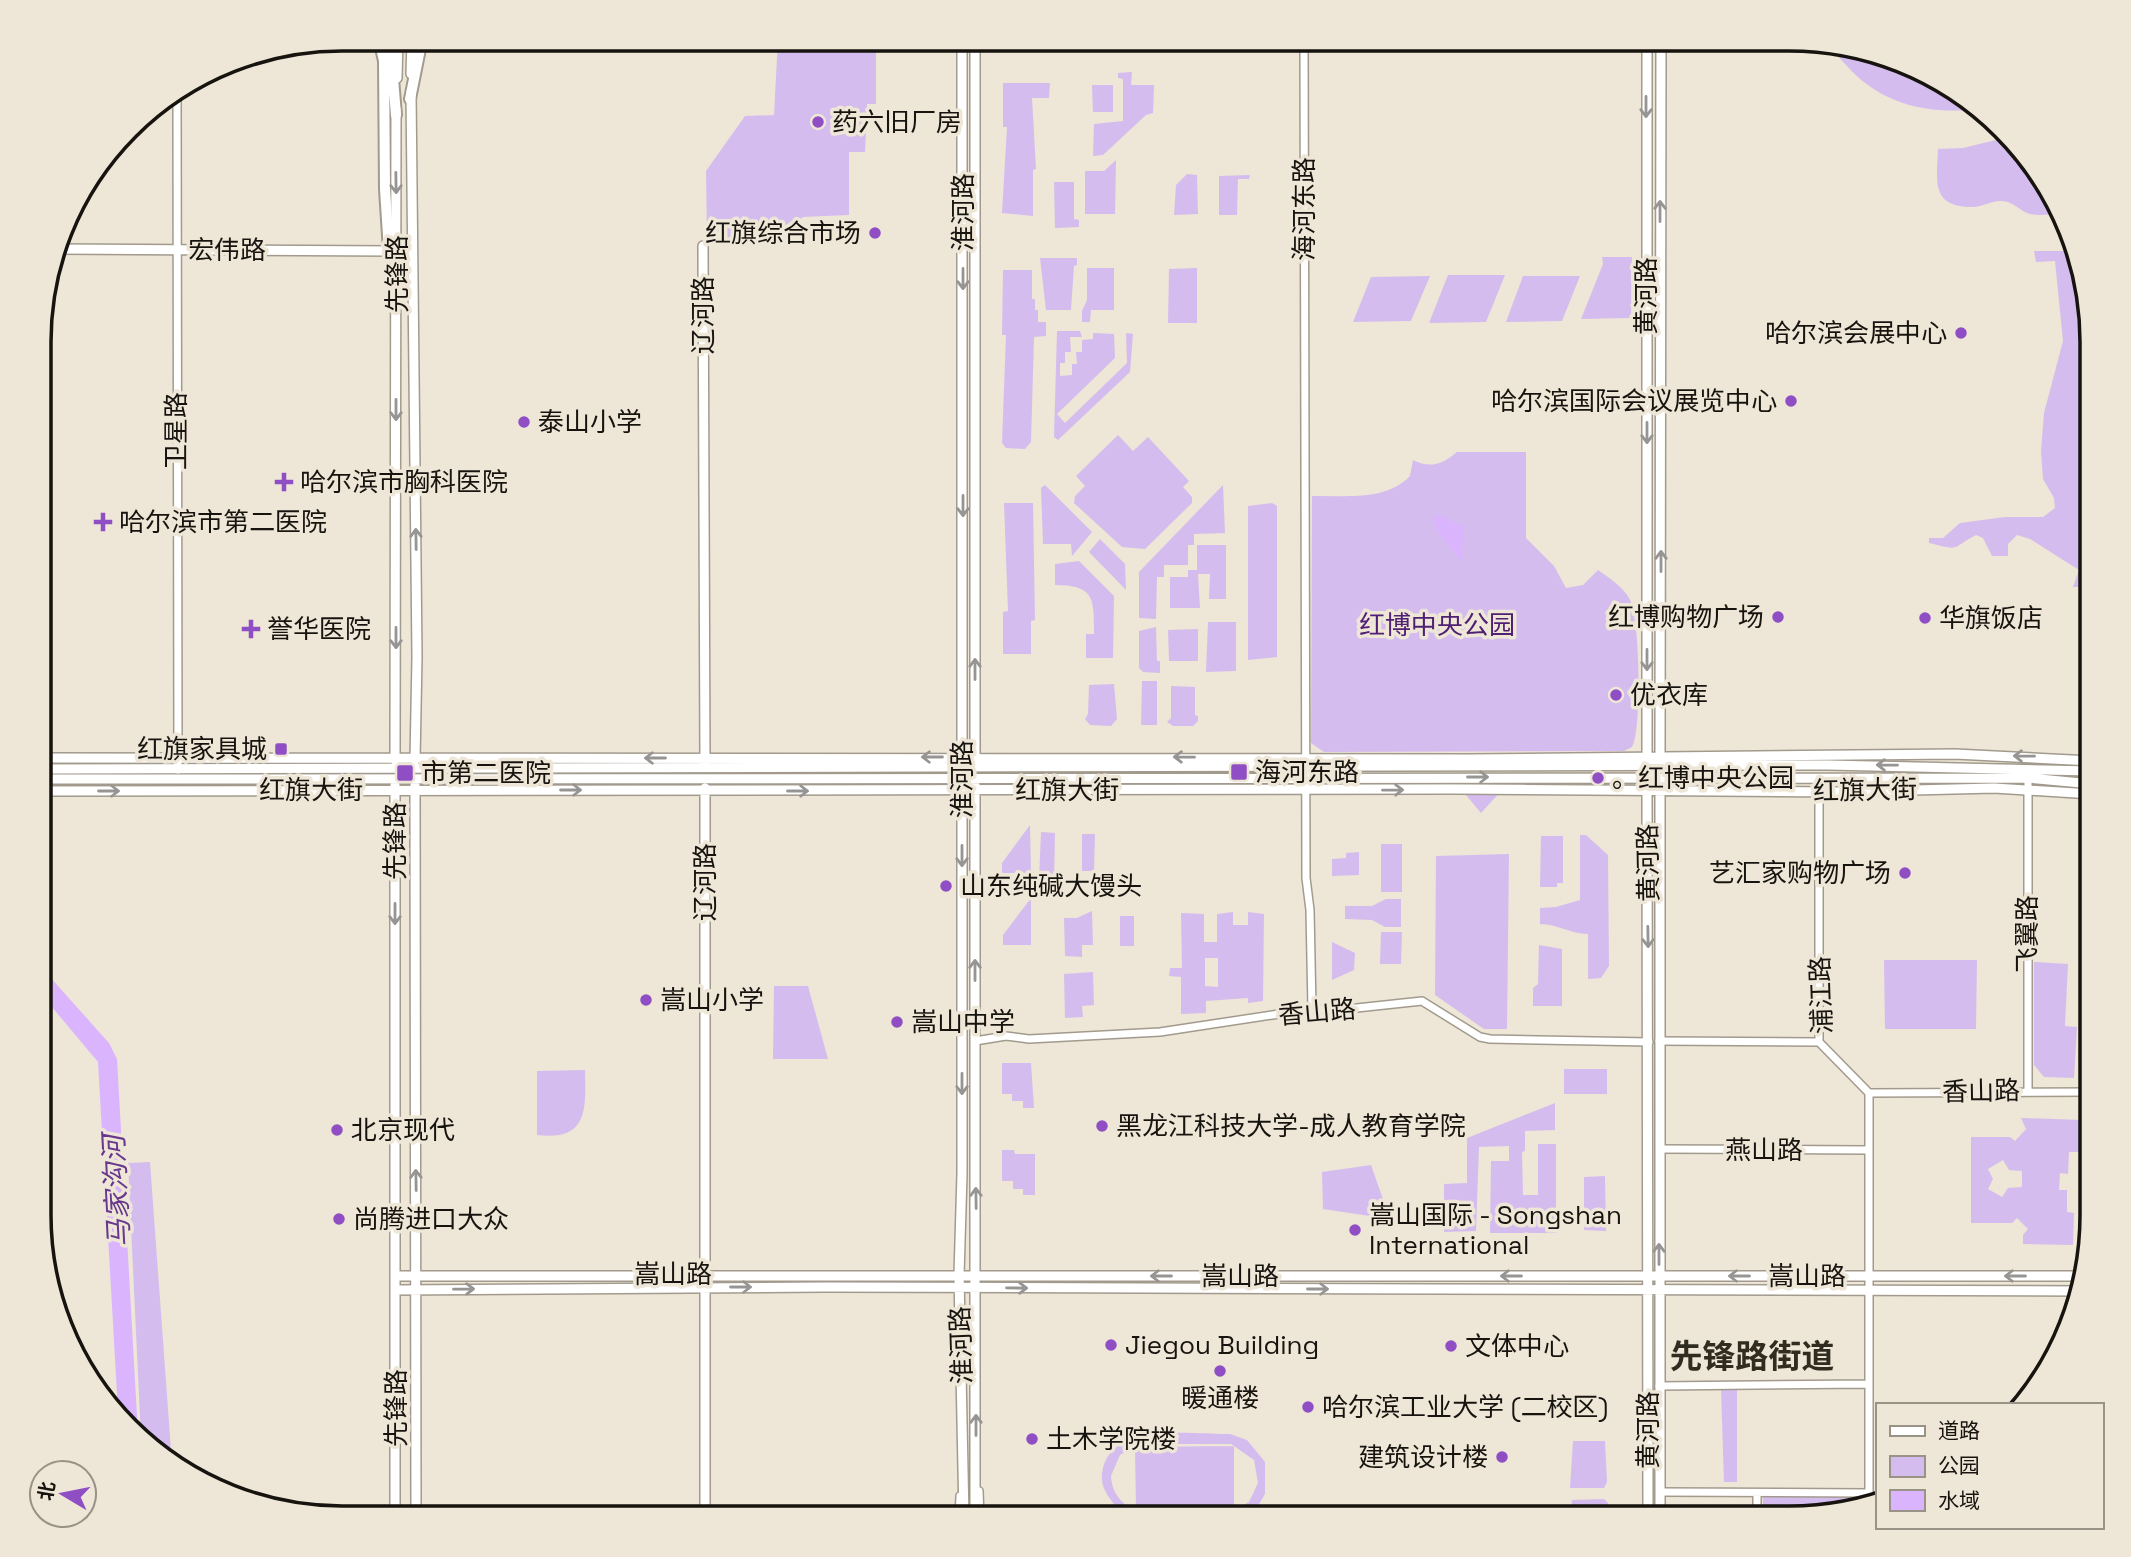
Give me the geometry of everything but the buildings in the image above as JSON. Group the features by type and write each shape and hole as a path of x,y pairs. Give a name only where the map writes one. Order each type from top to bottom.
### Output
{"highway":[{"path":"382,51 393,251"},
{"path":"389,51 396,115"},
{"path":"411,99 420,51"}],"main road":[{"name":"先锋路","path":"395,1506 393,251 398,51"},
{"name":"先锋路","path":"412,51 417,657 416,1506"},
{"name":"淮河路","path":"962,51 962,1147 959,1288 964,1506"},
{"name":"淮河路","path":"975,51 975,1451 977,1506"},
{"name":"黄河路","path":"1647,51 1647,790 1660,1149 1660,1506"},
{"name":"黄河路","path":"1648,1506 1648,1276 1660,790 1661,51"},
{"name":"辽河路","path":"700,246 703,1506"},
{"name":"宏伟路","path":"66,249 393,251"},
{"name":"红旗大街","path":"415,774 962,756 1306,761 1660,760 1955,754 2080,760"},
{"name":"红旗大街","path":"51,758 395,757 962,768 1306,761"},
{"name":"红旗大街","path":"1660,760 2080,771"},
{"name":"红旗大街","path":"51,769 395,774"},
{"name":"红旗大街","path":"51,779 415,774 703,779 1660,778 2080,783"},
{"name":"红旗大街","path":"51,792 415,789 1819,792 2027,783 2080,792"},
{"name":"嵩山路","path":"396,1276 2074,1276"},
{"name":"嵩山路","path":"396,1290 976,1288 2070,1291"}],"street":[{"name":"海河东路","path":"1304,51 1306,878 1310,913 1312,1009"},
{"name":"卫星路","path":"177,102 178,770"},
{"name":"浦江路","path":"1819,779 1819,1042 1869,1093"},
{"name":"飞翼路","path":"2027,783 2028,1090"},
{"name":"香山路","path":"975,1041 1006,1037 1029,1039 1160,1032 1312,1009 1338,1010 1422,1001 1480,1037 1490,1040 1819,1042"},
{"name":"香山路","path":"1869,1093 2080,1092"},
{"path":"1869,1093 1869,1495"},
{"name":"燕山路","path":"1660,1149 1869,1150"},
{"path":"1660,1386 1869,1384"},
{"path":"960,1506 964,1450"},
{"path":"1660,1492 1861,1497"},
{"path":"1757,1493 1757,1506"}],"green space":[{"path":"777,51 876,51 876,104 867,104 865,152 849,152 849,215 803,217 799,220 799,239 707,239 706,171 745,116 774,115"},
{"path":"1837,55 1901,73 1935,90 1964,110 1924,108 1890,98 1860,79"},
{"path":"1132,72 1131,85 1154,85 1153,113 1146,115 1103,155 1093,156 1094,124 1123,121 1123,79 1118,78 1118,73"},
{"path":"1003,83 1050,83 1049,98 1032,98 1036,169 1033,170 1033,216 1002,213 1007,127 1003,127"},
{"path":"1092,85 1113,85 1113,112 1093,112"},
{"path":"1998,139 2031,180 2051,215 2030,214 2005,201 1976,207 1959,206 1949,202 1939,190 1937,181 1938,149 1963,148"},
{"path":"1116,160 1115,214 1085,214 1085,171 1104,171"},
{"path":"1187,174 1197,175 1198,214 1174,215 1176,185"},
{"path":"1250,175 1249,179 1238,179 1237,215 1219,215 1219,176"},
{"path":"1054,182 1074,182 1074,219 1079,220 1079,227 1055,228"},
{"path":"2034,251 2066,251 2078,304 2080,587 2073,587 2079,570 2030,539 2017,535 2008,544 2008,556 1992,556 1983,538 1976,535 1955,547 1929,543 1929,538 1943,538 1960,523 2005,517 2043,517 2055,508 2054,498 2043,479 2041,451 2044,413 2063,341 2055,261 2036,262"},
{"path":"1602,257 1632,257 1631,318 1581,319 1603,264"},
{"path":"1040,258 1077,258 1071,310 1046,310"},
{"path":"1087,268 1114,268 1114,310 1091,310 1090,322 1082,322 1082,311 1087,300"},
{"path":"1197,268 1197,323 1168,323 1169,269"},
{"path":"1003,270 1032,270 1032,299 1035,299 1035,310 1038,310 1038,322 1046,322 1046,336 1034,337 1031,442 1025,449 1006,448 1002,443 1006,335 1002,335"},
{"path":"1448,275 1505,275 1486,322 1429,323"},
{"path":"1430,276 1411,321 1353,322 1371,277"},
{"path":"1523,276 1580,276 1562,321 1506,322"},
{"path":"1057,331 1080,331 1082,337 1070,337 1071,352 1065,352 1065,363 1060,363 1060,376 1072,375 1072,364 1077,364 1076,352 1082,352 1082,340 1093,339 1093,333 1114,334 1115,358 1057,414 1065,423 1127,363 1126,333 1133,334 1130,372 1058,440 1054,437"},
{"path":"1118,435 1133,451 1148,437 1189,481 1183,487 1192,497 1192,503 1145,549 1122,547 1074,503 1075,496 1085,486 1076,476"},
{"name":"红博中央公园","path":"1457,452 1526,452 1526,538 1554,566 1566,588 1583,585 1598,570 1616,583 1630,600 1636,629 1638,674 1637,720 1632,747 1624,751 1324,752 1311,743 1312,496 1364,495 1389,490 1410,476 1413,460 1431,465 1447,460"},
{"path":"1045,485 1092,532 1072,556 1071,544 1043,544 1041,488"},
{"path":"1223,485 1225,533 1194,534 1194,545 1188,545 1188,565 1164,565 1164,577 1157,577 1156,619 1139,618 1139,572"},
{"path":"1004,503 1033,503 1035,620 1031,621 1031,654 1003,654 1003,612 1008,611"},
{"path":"1272,503 1277,506 1277,657 1248,660 1248,506"},
{"path":"1100,539 1125,564 1126,590 1089,552"},
{"path":"1197,545 1226,545 1226,599 1209,599 1210,574 1198,574 1200,608 1170,608 1170,577 1188,577 1188,570 1197,570"},
{"path":"1079,561 1114,596 1113,658 1086,658 1086,634 1094,634 1094,612 1090,596 1078,588 1055,585 1055,564"},
{"path":"1208,622 1236,622 1236,671 1206,672"},
{"path":"1156,627 1160,673 1143,672 1139,668 1139,631"},
{"path":"1198,629 1198,661 1169,661 1168,630"},
{"path":"1142,681 1157,681 1157,725 1141,725"},
{"path":"1114,684 1117,719 1111,726 1090,725 1085,719 1088,714 1089,685"},
{"path":"1171,686 1195,687 1195,715 1198,716 1198,721 1193,726 1173,726 1167,722 1171,718"},
{"path":"1461,789 1502,790 1481,813"},
{"path":"1030,825 1031,873 1002,873 1002,863"},
{"path":"1041,832 1055,833 1054,880 1039,880"},
{"path":"1082,834 1095,834 1094,871 1082,871"},
{"path":"1580,835 1586,835 1608,855 1609,966 1601,978 1588,979 1588,934 1540,924 1540,908 1556,907 1580,900"},
{"path":"1541,836 1563,836 1563,883 1557,883 1557,887 1540,887"},
{"path":"1381,844 1402,844 1402,892 1381,892"},
{"path":"1359,852 1359,875 1332,876 1332,859 1346,858 1346,853"},
{"path":"1509,854 1507,1029 1484,1029 1435,995 1436,856"},
{"path":"1031,898 1031,945 1003,945 1003,935"},
{"path":"1386,899 1401,899 1401,927 1385,927 1372,920 1345,919 1345,906 1372,906"},
{"path":"1092,911 1093,945 1082,945 1082,957 1065,956 1064,918 1077,918"},
{"path":"1233,912 1233,925 1248,925 1248,912 1264,914 1263,1001 1248,1003 1248,998 1206,1001 1206,1013 1181,1014 1181,977 1169,976 1170,968 1182,968 1181,913 1204,914 1204,942 1217,942 1217,914","holes":["1205,958 1218,958 1218,987 1205,986"]},
{"path":"1120,916 1134,916 1134,946 1120,946"},
{"path":"1381,932 1402,932 1401,964 1380,964"},
{"path":"1332,942 1355,953 1354,970 1332,980"},
{"path":"1539,945 1562,949 1562,1006 1533,1006 1533,988 1538,984"},
{"path":"1884,960 1977,960 1976,1029 1885,1029"},
{"path":"2034,962 2068,964 2065,1026 2077,1027 2074,1078 2044,1077 2034,1065"},
{"path":"1093,972 1094,1005 1082,1006 1083,1017 1065,1018 1064,974"},
{"path":"774,986 808,986 828,1059 773,1059"},
{"path":"1002,1063 1031,1063 1034,1108 1023,1108 1023,1101 1012,1101 1012,1094 1002,1094"},
{"path":"1564,1069 1607,1069 1607,1094 1564,1094"},
{"path":"585,1070 584,1110 575,1128 554,1136 537,1135 537,1071"},
{"path":"1555,1103 1555,1130 1525,1131 1525,1151 1522,1152 1523,1195 1538,1195 1538,1144 1556,1144 1556,1233 1490,1233 1491,1161 1509,1161 1509,1146 1479,1147 1476,1231 1444,1232 1444,1184 1467,1183 1467,1138"},
{"path":"2021,1118 2080,1120 2080,1152 2069,1152 2068,1174 2060,1173 2059,1190 2067,1190 2067,1212 2074,1213 2073,1245 2023,1244 2023,1235 2028,1229 2017,1218 2012,1223 1971,1223 1971,1137 2010,1137 2015,1141 2026,1129","holes":["2003,1160 2009,1170 2022,1171 2022,1187 2008,1188 2002,1197 1988,1189 1993,1179 1988,1169"]},
{"path":"1002,1150 1014,1150 1015,1154 1035,1154 1035,1195 1023,1195 1023,1189 1013,1189 1013,1181 1002,1181"},
{"path":"150,1162 171,1450 140,1425 128,1163"},
{"path":"1371,1165 1390,1219 1323,1209 1322,1172"},
{"path":"1605,1176 1606,1231 1584,1230 1584,1177"},
{"path":"1721,1390 1737,1390 1737,1482 1724,1482"},
{"path":"1174,1433 1230,1434 1247,1440 1265,1462 1265,1494 1258,1506 1242,1506 1249,1502 1258,1483 1254,1460 1231,1444 1139,1444 1120,1455 1111,1476 1113,1488 1128,1506 1115,1506 1102,1481 1108,1457 1119,1445 1135,1438"},
{"path":"1573,1441 1605,1441 1607,1482 1604,1488 1570,1488"},
{"path":"1234,1446 1234,1506 1136,1506 1135,1447"},
{"path":"1763,1496 1859,1497 1808,1506 1763,1506"},
{"path":"1604,1499 1608,1506 1571,1506 1572,1500"}],"water":[{"path":"1438,514 1463,527 1462,562 1439,534 1433,519"},
{"name":"马家沟河","path":"51,978 109,1043 117,1059 137,1422 117,1400 98,1062 51,1006"}],"place":[{"name":"药六旧厂房","path":"818,122"},
{"name":"红旗综合市场","path":"875,233"},
{"name":"哈尔滨会展中心","path":"1961,333"},
{"name":"哈尔滨国际会议展览中心","path":"1791,401"},
{"name":"泰山小学","path":"524,422"},
{"name":"哈尔滨市胸科医院","path":"284,482"},
{"name":"哈尔滨市第二医院","path":"103,522"},
{"name":"红博购物广场","path":"1778,617"},
{"name":"华旗饭店","path":"1925,618"},
{"name":"誉华医院","path":"251,629"},
{"name":"优衣库","path":"1616,695"},
{"name":"红旗家具城","path":"281,749"},
{"name":"海河东路","path":"1239,772"},
{"name":"市第二医院","path":"405,773"},
{"name":"。红博中央公园","path":"1598,778"},
{"name":"艺汇家购物广场","path":"1905,873"},
{"name":"山东纯碱大馒头","path":"946,886"},
{"name":"嵩山小学","path":"646,1000"},
{"name":"嵩山中学","path":"897,1022"},
{"name":"黑龙江科技大学-成人教育学院","path":"1102,1126"},
{"name":"北京现代","path":"337,1130"},
{"name":"尚腾进口大众","path":"339,1219"},
{"name":"嵩山国际 - Songshan International","path":"1355,1230"},
{"name":"Jiegou Building","path":"1111,1345"},
{"name":"文体中心","path":"1451,1346"},
{"name":"暖通楼","path":"1220,1371"},
{"name":"哈尔滨工业大学 (二校区)","path":"1308,1407"},
{"name":"土木学院楼","path":"1032,1439"},
{"name":"建筑设计楼","path":"1502,1457"}],"district":[{"name":"先锋路街道","path":"1752,1357"}]}
